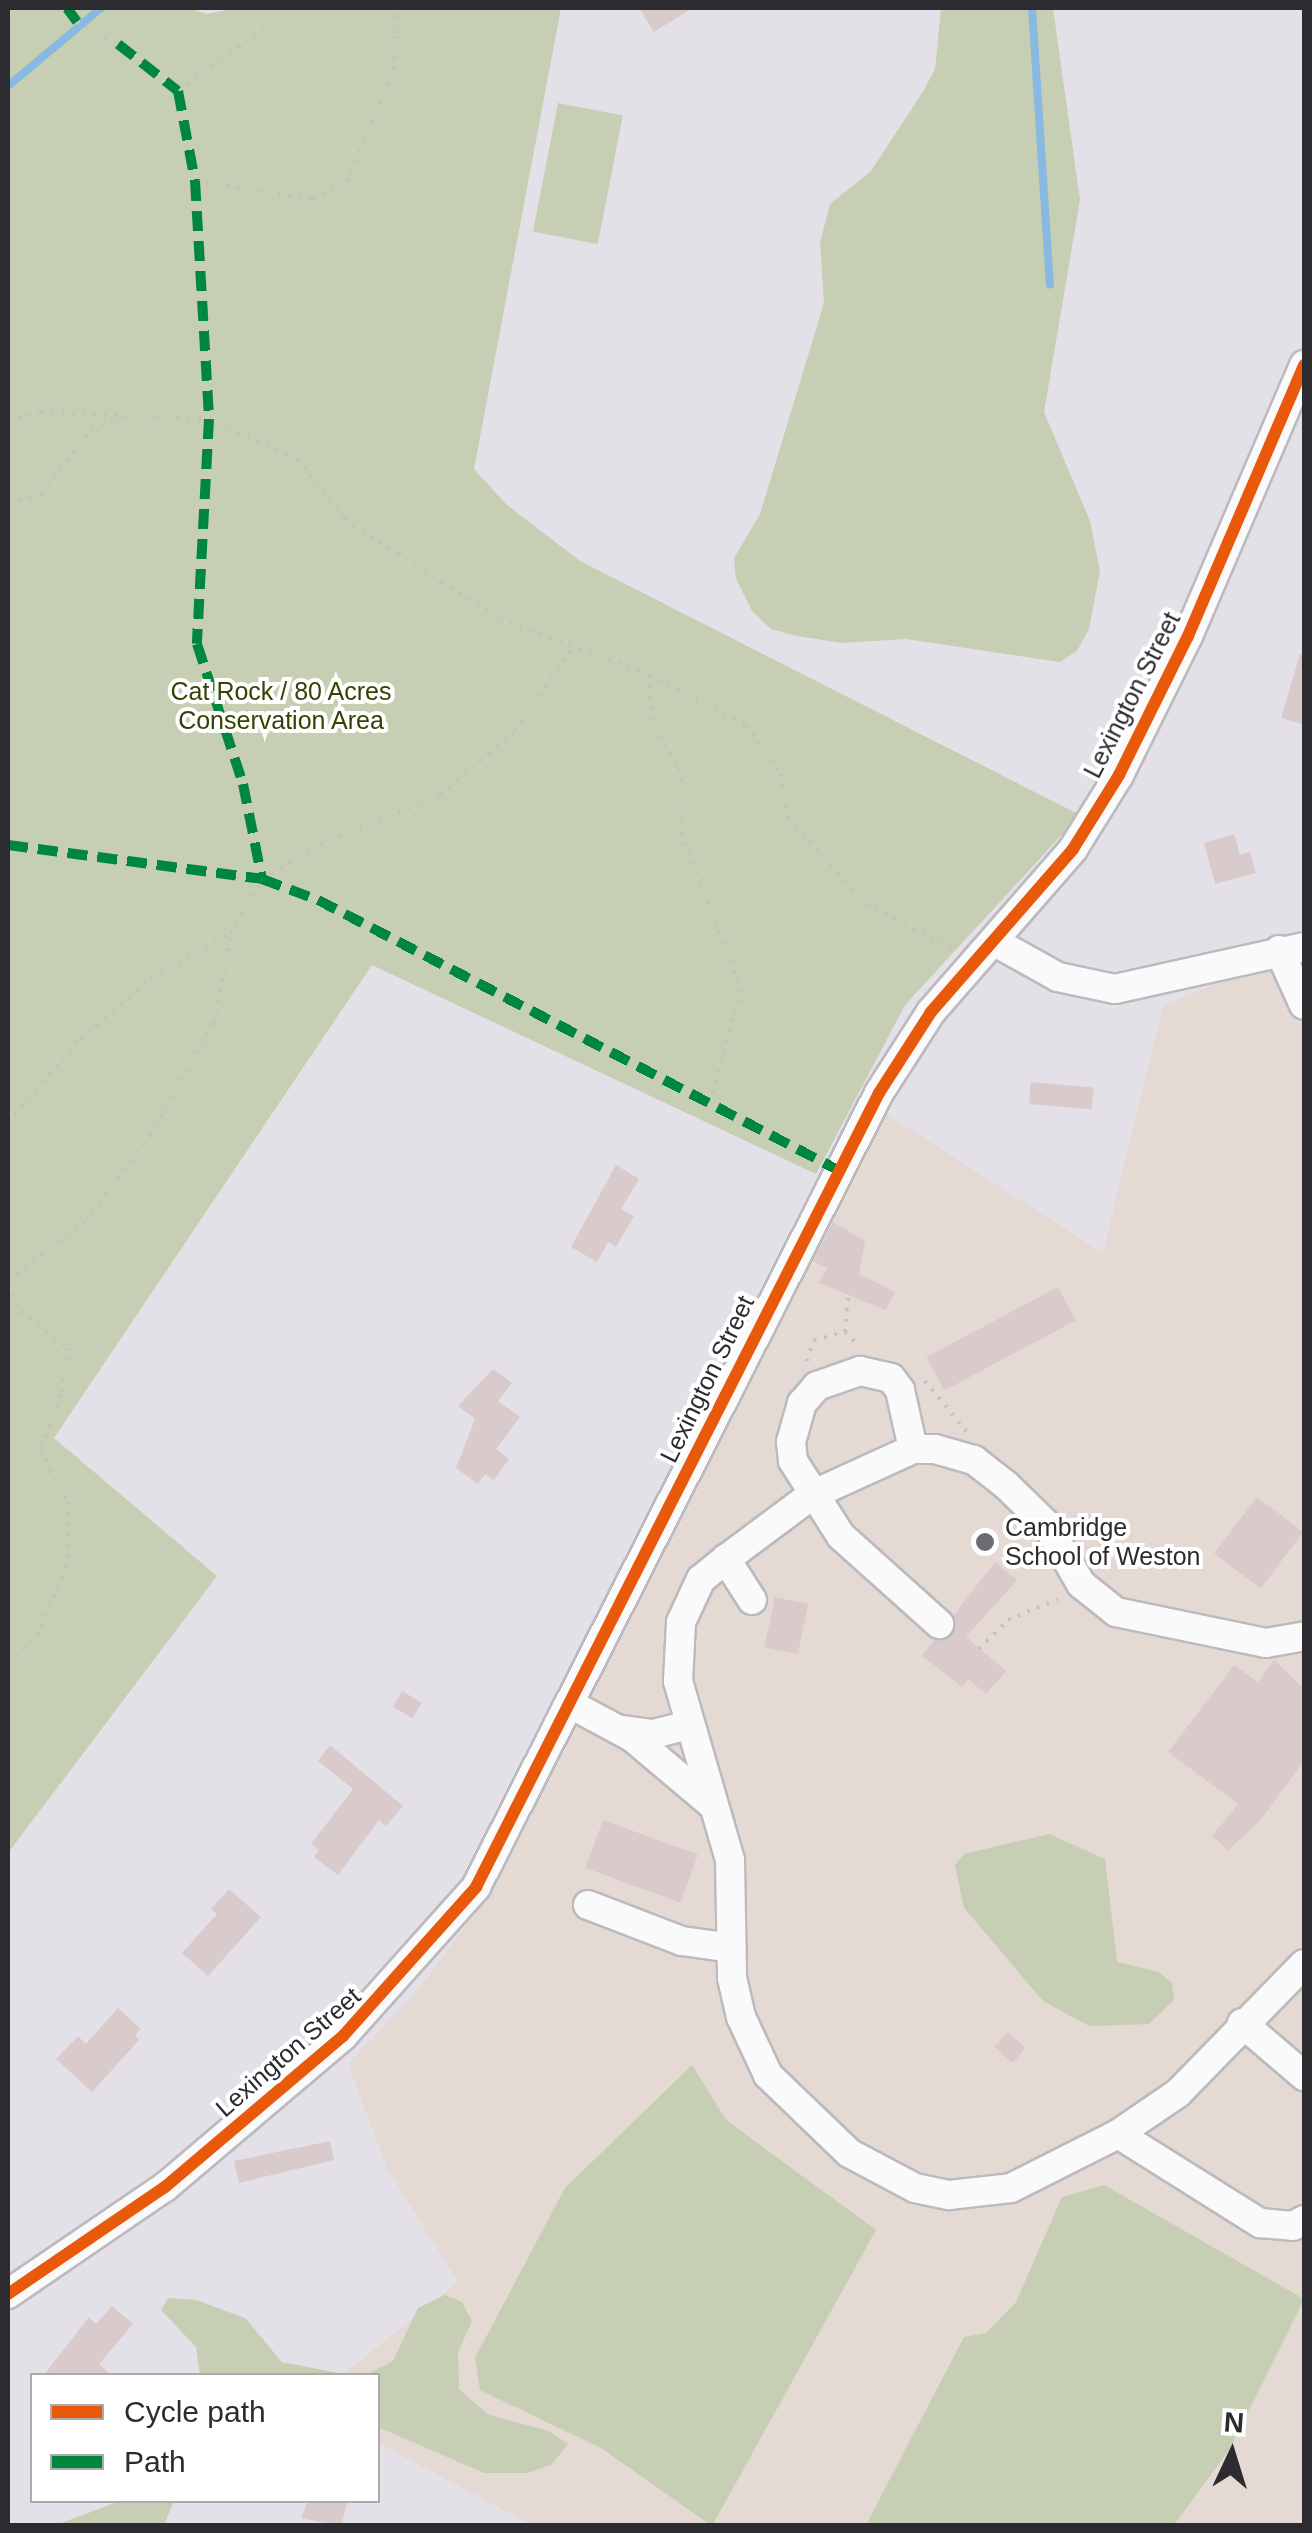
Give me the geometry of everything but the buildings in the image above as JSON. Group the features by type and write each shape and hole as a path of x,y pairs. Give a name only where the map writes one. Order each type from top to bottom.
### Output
{"street":[{"name":"Lexington Street","path":"8,2294 165,2188 377,2004 486,1872 836,1169 911,1040 1073,849 1120,775 1196,620 1304,366"},
{"path":"986,952 1058,977 1115,989 1292,948 1304,1006"},
{"path":"913,1448 906,1407 891,1378 845,1372 816,1386 802,1403 791,1442 793,1461 841,1536 939,1624"},
{"path":"1304,1636 1266,1642 1201,1634 1116,1612 1081,1584 1047,1526 974,1460 913,1448 812,1495 700,1579 680,1622 677,1671 730,1860 738,2004 768,2075 848,2153 915,2188 949,2195 1011,2188 1118,2134 1178,2093 1304,1964"},
{"path":"726,1559 752,1600"},
{"path":"572,1705 619,1729 718,1811"},
{"path":"619,1729 653,1734 690,1725"},
{"path":"588,1905 682,1941 732,1948"},
{"path":"1242,2024 1304,2076"},
{"path":"1118,2134 1260,2222 1303,2223"}],"path":[{"path":"178,91 292,8"},
{"path":"195,181 313,199 347,181 394,70 395,8"},
{"path":"77,22 118,44"},
{"path":"8,420 42,412 210,419 296,459 344,519 500,619 649,675 746,724 780,774 788,818 866,904 986,952"},
{"path":"8,503 41,495 91,429 121,417 210,419"},
{"path":"8,1666 39,1632 67,1566 68,1502 40,1450 61,1395 68,1348 21,1312 8,1283 86,1220 144,1144 214,1022 231,933 262,879 311,850 440,795 514,730 573,647"},
{"path":"649,675 652,727 680,768 681,833 741,989 708,1105"},
{"path":"8,1123 80,1038 151,979 231,933"},
{"path":"816,1386 806,1367 814,1340 845,1332"},
{"path":"979,1649 1008,1620 1081,1584"}],"shaded area":[{"name":"Cambridge School of Weston","path":"1304,961 1304,2525 532,2525 380,2444 380,2373 345,2373 458,2282 388,2170 348,2064 421,1986 491,1892 885,1113 1103,1253 1163,1006 1241,973"}],"green space":[{"name":"Cat Rock / 80 Acres Conservation Area","path":"8,8 191,8 206,14 238,8 561,8 474,469 507,505 580,561 1080,815 905,1005 816,1174 372,965 54,1438 217,1576 8,1853"},
{"path":"941,8 1053,8 1080,200 1044,412 1090,521 1100,571 1089,629 1077,651 1060,662 906,639 842,643 797,636 771,629 752,611 736,579 734,558 760,514 824,303 820,243 830,204 871,171 924,90 935,69"},
{"path":"558,103 623,116 598,244 533,232"},
{"path":"1049,1834 1105,1859 1117,1962 1159,1972 1172,1983 1174,2000 1149,2024 1089,2026 1043,2001 964,1908 955,1865 964,1854"},
{"path":"692,2065 726,2120 876,2230 712,2526 601,2448 480,2390 475,2358 565,2188"},
{"path":"1104,2185 1304,2299 1229,2450 1174,2525 866,2525 964,2337 986,2333 1016,2302 1062,2197"},
{"path":"445,2295 462,2302 472,2321 458,2352 459,2389 489,2415 549,2431 568,2444 552,2464 528,2473 484,2473 380,2428 380,2373 370,2373 393,2361 418,2308"},
{"path":"168,2298 196,2300 245,2318 282,2362 339,2373 200,2373 196,2347 161,2310"},
{"path":"115,2503 173,2503 164,2525 56,2525"}],"waterway":[{"path":"8,86 101,8"},
{"path":"1032,8 1050,284"}],"marked path":[{"path":"67,8 77,22"},
{"path":"118,44 178,91 195,181 209,419 197,644 243,784 262,879"},
{"path":"8,845 262,879 318,900 836,1169"}],"cycle path":[{"path":"8,2294 165,2187 343,2036 476,1887 879,1093 931,1012 1073,849 1119,775 1188,636 1304,365"}],"place":[{"name":"Cambridge School of Weston","path":"985,1542"}]}
